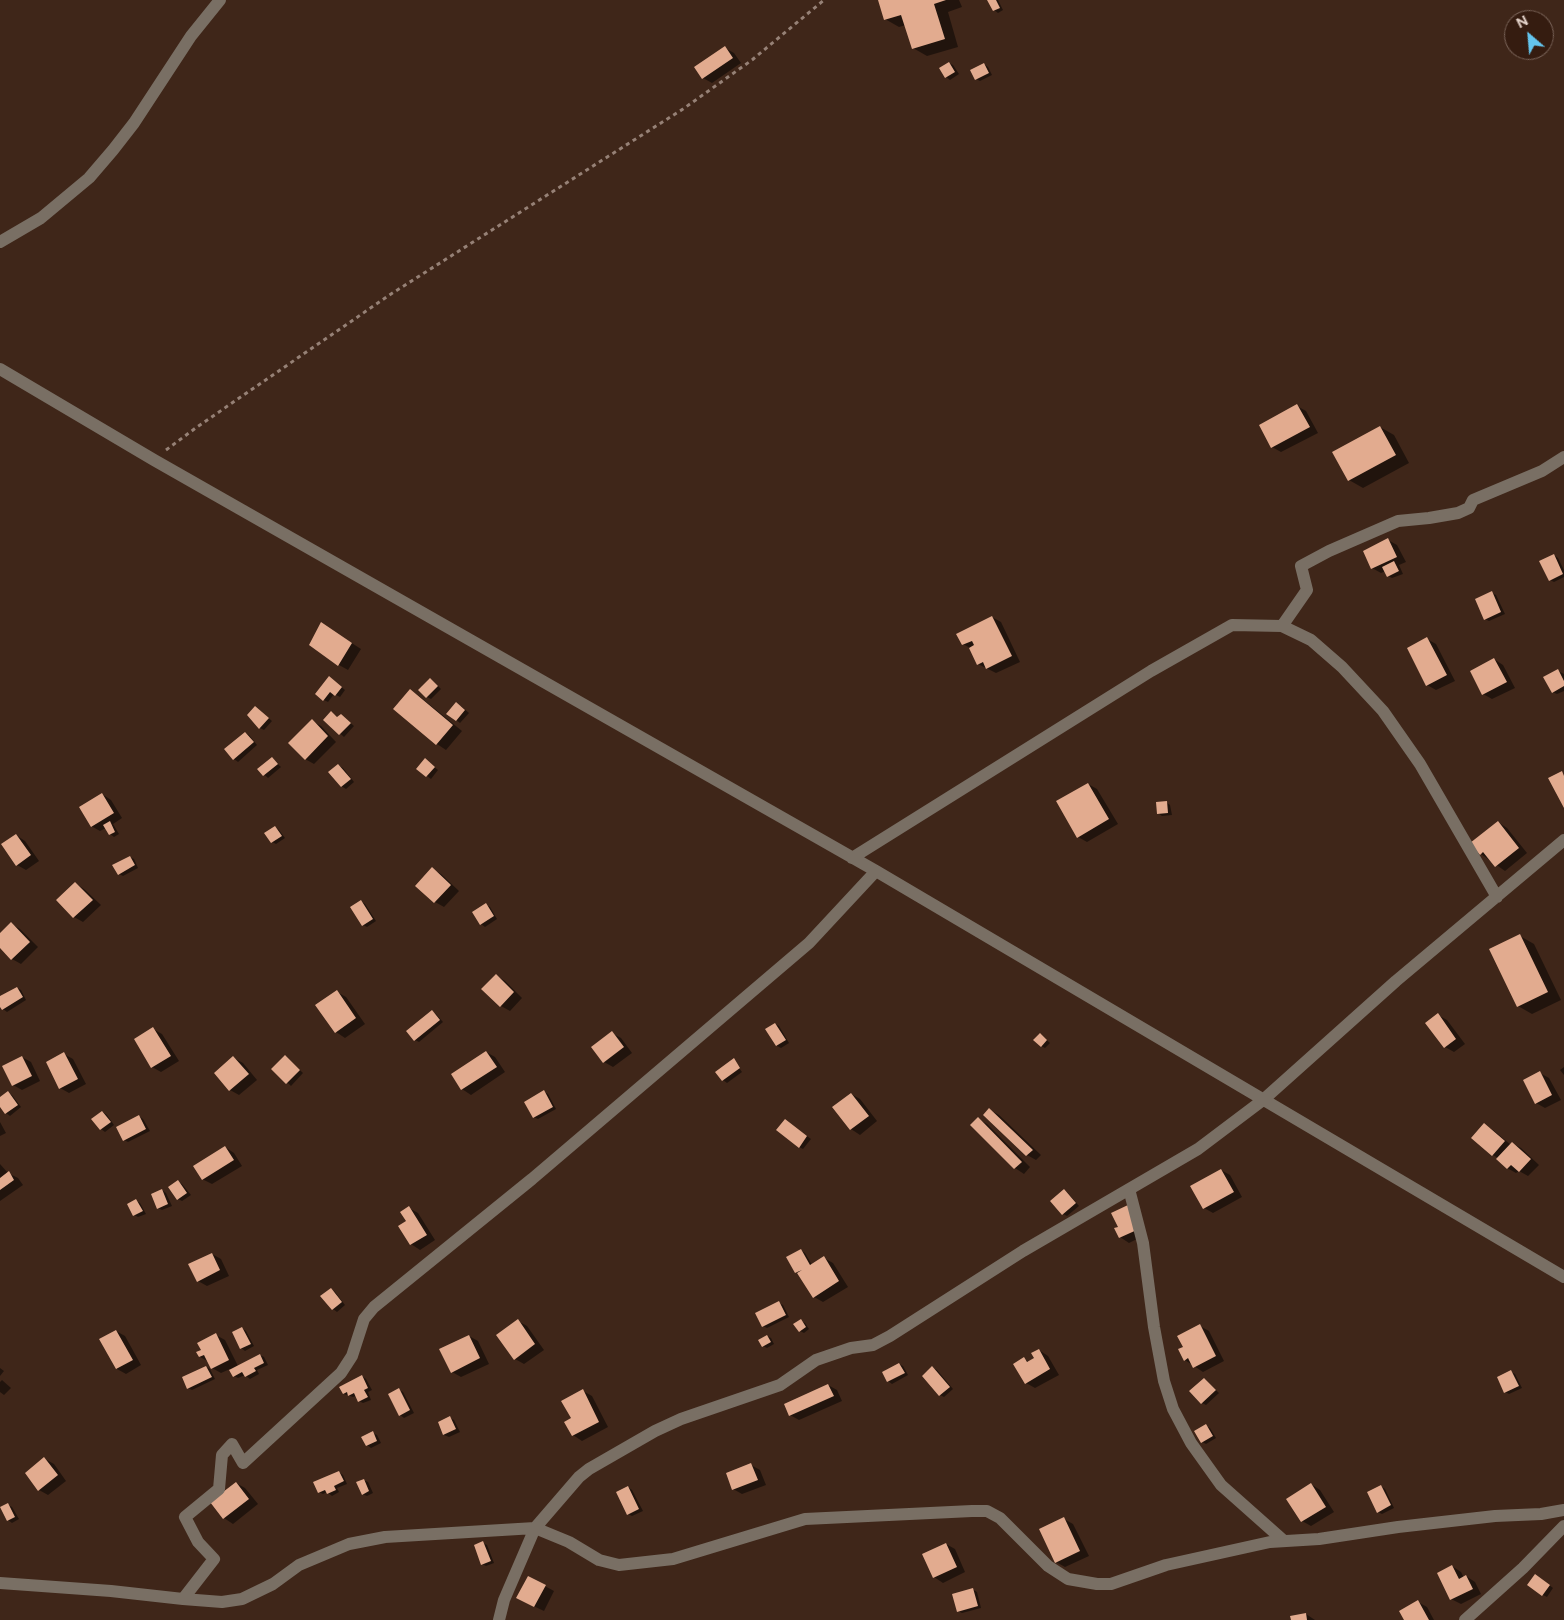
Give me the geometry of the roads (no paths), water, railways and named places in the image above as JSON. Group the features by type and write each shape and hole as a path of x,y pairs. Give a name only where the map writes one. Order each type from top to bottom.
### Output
{"street":[{"path":"0,242 42,218 89,178 134,123 191,36 220,0"},
{"path":"0,369 154,460 852,858 1564,1277"},
{"path":"1282,626 1307,590 1301,566 1329,551 1398,521 1458,513 1469,508 1473,500 1542,471 1564,457"},
{"path":"852,858 1151,671 1232,626 1282,626 1312,640 1342,667 1383,711 1420,764 1497,897"},
{"path":"499,1620 504,1600 536,1528 589,1468 681,1418 780,1385 816,1360 851,1348 872,1345 890,1336 1023,1251 1198,1149 1263,1100 1396,981 1564,840"},
{"path":"183,1599 214,1559 198,1542 185,1517 219,1489 222,1455 232,1444 243,1463 341,1373 352,1356 360,1337 364,1319 374,1307 532,1179 809,943 876,872"},
{"path":"1129,1189 1143,1243 1154,1327 1164,1381 1173,1409 1191,1443 1221,1484 1284,1542"},
{"path":"0,1583 222,1602 242,1599 273,1584 299,1565 349,1544 385,1537 536,1528 569,1542 599,1560 619,1565 673,1559 804,1519 987,1511 1000,1518 1048,1566 1068,1579 1097,1584 1111,1584 1166,1565 1270,1542 1320,1539 1408,1526 1494,1516 1541,1514 1564,1510"},
{"path":"1466,1620 1523,1568 1564,1526"}]}
